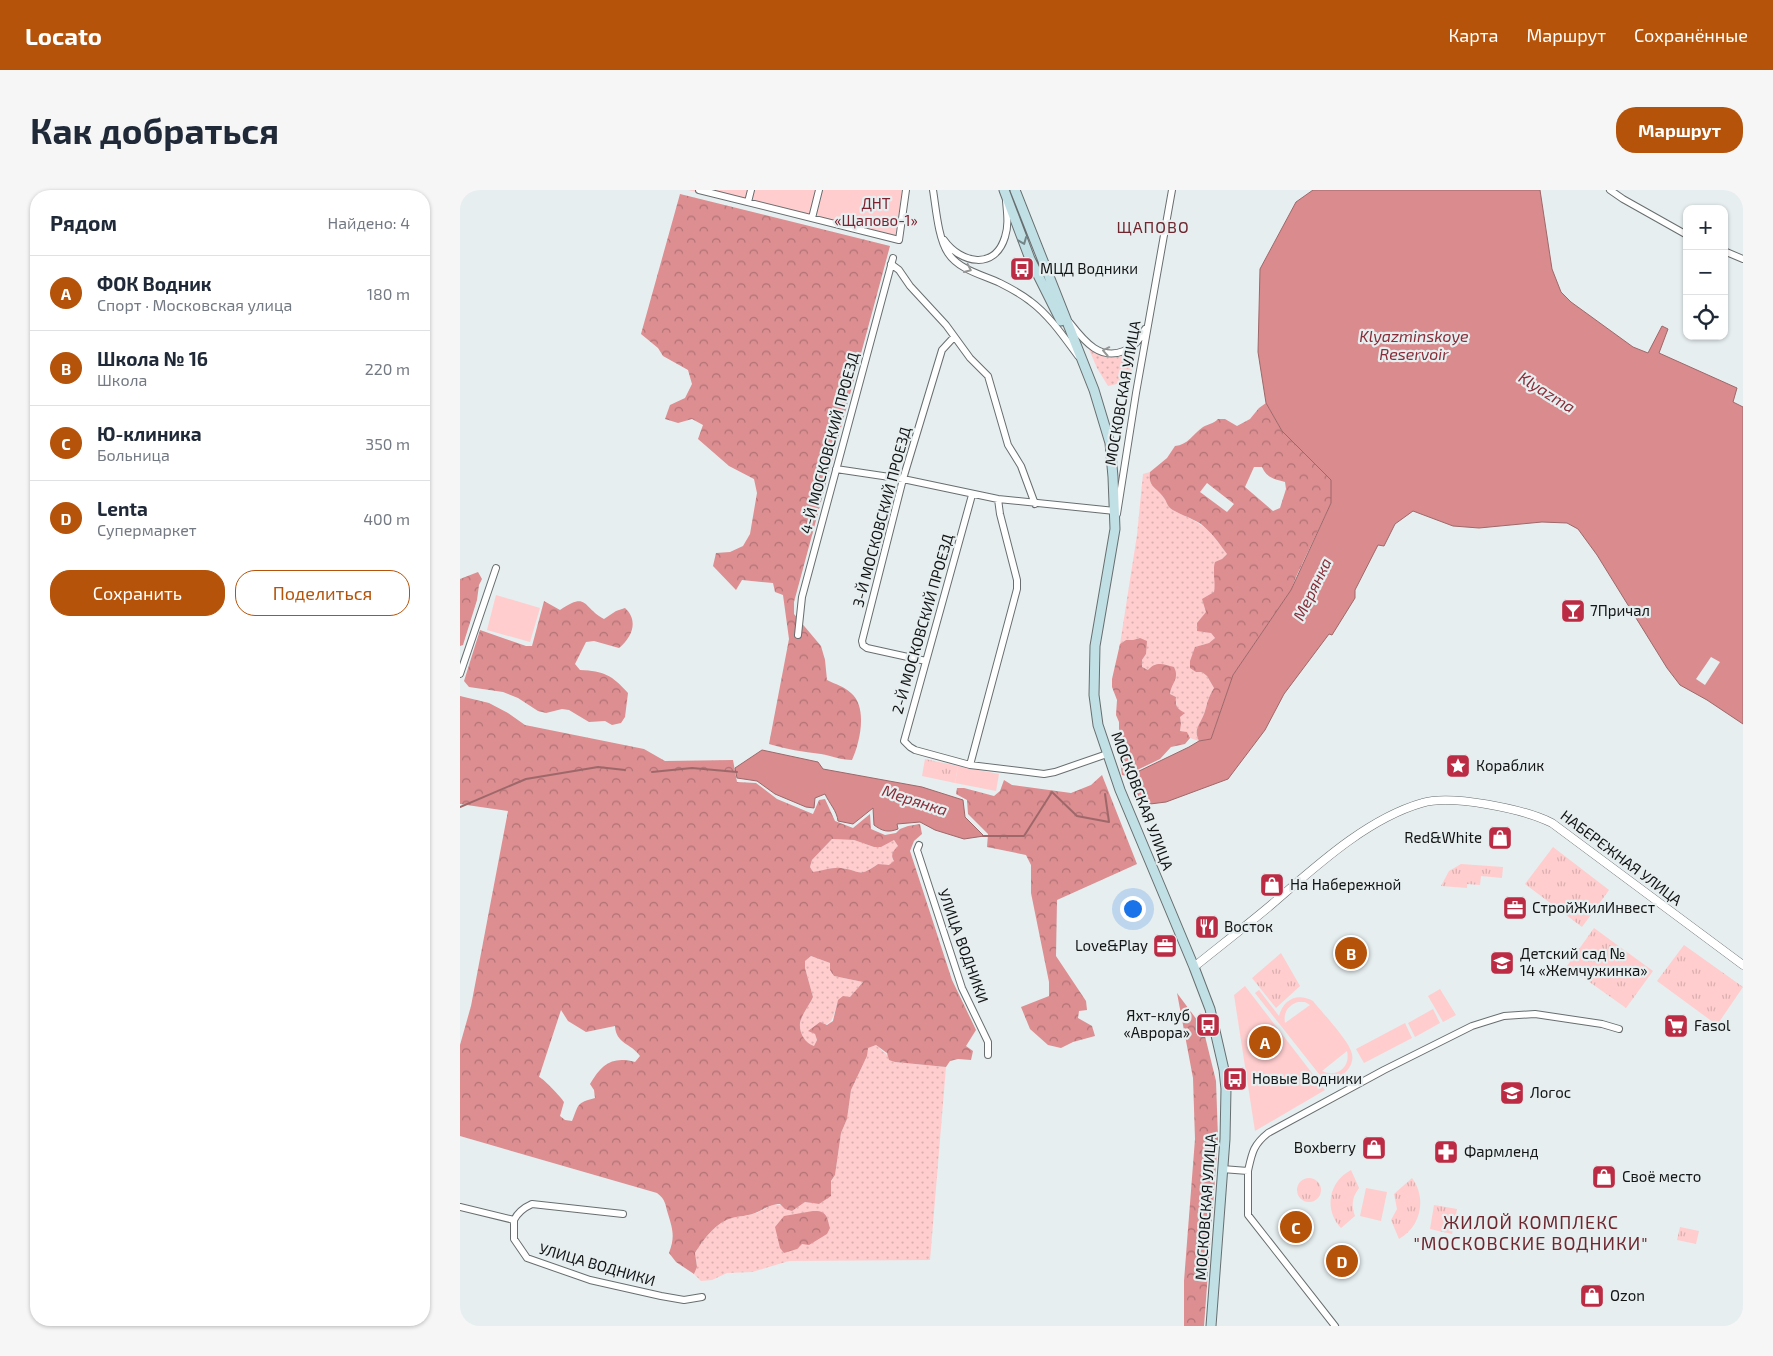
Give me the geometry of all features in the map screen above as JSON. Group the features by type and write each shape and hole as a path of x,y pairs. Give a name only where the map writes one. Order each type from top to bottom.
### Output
{"main road":[{"path":"1014,190 1101,409 1110,444 1115,529"},
{"path":"1005,193 1030,259 1086,368"},
{"name":"МОСКОВСКАЯ УЛИЦА","path":"1115,529 1098,624 1093,670 1098,725 1106,754 1120,790 1210,1009 1224,1070 1226,1097 1211,1326"}],"street":[{"path":"699,190 899,240 906,190"},
{"path":"748,202 751,190"},
{"path":"812,218 819,190"},
{"path":"933,190 940,232 944,246 953,260 964,268 1002,284 1030,301 1045,315 1079,357"},
{"name":"МОСКОВСКАЯ УЛИЦА","path":"1115,529 1136,393 1172,190"},
{"path":"1610,190 1622,199 1683,232"},
{"path":"940,232 948,246 965,258 977,260 990,256 1000,248 1006,236 1005,193"},
{"path":"1728,253 1743,259"},
{"name":"4-Й МОСКОВСКИЙ ПРОЕЗД","path":"798,635 802,597 892,261 910,286 946,325 954,337"},
{"path":"1065,317 1094,348 1101,352 1110,353 1128,350 1137,343 1143,335 1150,314"},
{"path":"954,337 970,358 988,376 1008,445 1021,466 1035,504"},
{"name":"3-Й МОСКОВСКИЙ ПРОЕЗД","path":"926,661 867,648 863,645 862,641 903,479 942,350 954,337"},
{"path":"836,469 903,479 998,499 1115,511"},
{"name":"2-Й МОСКОВСКИЙ ПРОЕЗД","path":"970,765 910,747 904,740 972,494"},
{"path":"998,499 1017,580 1017,590 970,765 1044,774 1106,754"},
{"path":"460,671 496,568"},
{"name":"НАБЕРЕЖНАЯ УЛИЦА","path":"1194,967 1343,845 1391,816 1422,802 1434,800 1487,805 1529,814 1552,823 1743,965"},
{"name":"УЛИЦА ВОДНИКИ","path":"919,845 917,850 962,988 988,1042 988,1055"},
{"path":"1335,1326 1248,1215 1248,1171 1252,1153 1259,1141 1268,1133 1384,1070 1472,1026 1504,1016 1535,1014 1602,1024 1619,1029"},
{"path":"1222,1169 1248,1171"},
{"path":"460,1207 514,1220 518,1213 532,1204 623,1214"},
{"name":"УЛИЦА ВОДНИКИ","path":"514,1220 514,1239 527,1258 590,1280 661,1296 684,1300 702,1297"}],"green space":[{"name":"ДНТ «Щапово-1»","path":"688,190 902,190 895,241"},
{"path":"680,194 890,246 794,602 794,614 821,646 825,660 827,680 849,691 856,699 859,707 861,716 860,735 852,760 769,744 789,639 783,595 775,592 773,583 742,580 736,590 713,566 716,553 730,552 743,546 750,534 757,493 754,479 729,466 698,439 703,425 692,419 678,423 665,419 670,405 685,398 692,384 688,370 663,356 658,348 641,334"},
{"path":"1088,347 1106,357 1123,356 1136,349 1130,381 1108,386 1097,368"},
{"path":"1266,403 1282,431 1331,480 1331,503 1291,590 1233,675 1211,739 1199,741 1197,730 1214,688 1207,676 1190,668 1190,661 1195,647 1209,643 1215,638 1211,633 1197,631 1197,623 1206,612 1202,599 1214,592 1215,562 1227,554 1201,524 1170,508 1165,499 1151,484 1150,472 1167,458 1175,446 1187,441 1203,427 1218,419 1225,419 1237,426 1250,419","holes":["1254,467 1262,467 1269,476 1285,482 1286,489 1280,508 1273,511 1245,487","1207,483 1234,504 1227,512 1200,492"]},
{"path":"1150,472 1151,484 1165,499 1170,508 1205,528 1227,554 1213,569 1216,585 1206,612 1211,633 1215,638 1209,643 1195,647 1202,671 1214,688 1197,730 1199,741 1190,738 1187,732 1180,731 1181,722 1176,697 1170,694 1171,687 1142,667 1142,660 1146,654 1140,638 1126,640 1120,644 1137,535 1143,474"},
{"path":"478,572 482,579 479,585 477,600 463,645 460,646 460,579"},
{"path":"496,595 540,608 530,642 487,630"},
{"path":"544,601 560,610 569,604 580,601 604,619 616,611 625,608 629,613 633,623 630,634 624,644 619,648 594,641 586,642 575,664 580,670 595,671 607,675 628,693 625,717 621,723 612,725 605,721 589,722 569,710 562,709 546,713 538,711 518,698 503,692 469,687 464,681 480,630 526,646 532,646"},
{"path":"1140,638 1147,641 1142,667 1148,670 1154,665 1160,664 1174,667 1176,671 1176,678 1170,694 1176,697 1177,707 1185,713 1180,717 1180,731 1187,732 1190,738 1185,744 1171,747 1160,759 1133,772 1129,777 1122,775 1119,755 1125,750 1125,743 1116,715 1117,700 1112,687 1112,679 1120,644 1126,640"},
{"path":"460,696 489,703 525,725 644,749 665,761 733,760 737,782 756,783 777,799 813,814 819,800 825,799 835,821 853,828 870,814 871,829 885,835 896,833 908,826 920,824 922,834 914,841 910,851 952,980 976,1030 966,1046 973,1051 971,1060 958,1059 950,1061 946,1067 895,1062 889,1060 887,1053 876,1045 868,1048 867,1056 851,1090 847,1119 841,1133 835,1175 831,1181 831,1196 819,1204 805,1202 792,1211 777,1204 752,1214 726,1220 710,1232 695,1253 697,1267 694,1274 676,1262 669,1253 673,1238 672,1229 665,1202 657,1193 460,1136 460,1045 471,1006 508,811 460,804","holes":["832,839 854,840 874,847 881,847 894,840 898,846 893,853 894,861 889,865 878,864 863,872 838,868 813,872 810,867 812,860","811,956 830,963 830,970 834,976 863,982 850,997 843,996 838,1000 833,1021 827,1025 820,1022 808,1031 815,1034 817,1040 814,1046 805,1040 800,1027 802,1017 813,997 805,968 805,961","561,1010 568,1021 586,1032 615,1026 621,1040 640,1056 635,1062 620,1060 608,1063 603,1067 590,1084 594,1090 595,1098 581,1103 572,1121 565,1120 560,1116 564,1102 539,1077"]},
{"path":"925,759 958,766 955,783 922,776"},
{"path":"958,766 999,774 996,791 955,783"},
{"path":"1102,775 1137,864 1057,900 1056,956 1086,1001 1087,1010 1079,1011 1078,1018 1092,1026 1095,1036 1073,1042 1061,1048 1048,1045 1030,1029 1021,1007 1049,996 1049,982 1031,893 1031,865 1026,855 987,847 988,834 968,814 967,800 956,794 957,788 964,788 994,796 1000,791 1004,780 1012,785 1071,793 1091,785"},
{"path":"832,839 854,840 874,847 894,840 898,846 892,858 894,861 889,866 878,864 863,872 838,868 813,873 810,867 812,860"},
{"path":"1553,847 1609,890 1582,927 1525,884"},
{"path":"1461,864 1503,867 1502,878 1481,876 1480,885 1467,884 1467,888 1441,886 1449,871"},
{"path":"1594,928 1653,971 1626,1008 1567,966"},
{"path":"1684,945 1743,987 1717,1025 1657,981"},
{"path":"1281,953 1300,986 1276,1008 1252,978"},
{"path":"811,956 830,963 834,976 863,982 850,997 838,1000 830,1022 809,1031 815,1034 817,1040 814,1047 805,1040 800,1027 802,1017 813,997 805,968 805,961"},
{"path":"1245,986 1325,1090 1255,1131 1234,995"},
{"path":"1440,989 1456,1015 1443,1022 1428,996"},
{"path":"1259,990 1279,1016 1281,1010 1291,999 1302,997 1313,1001 1349,1046 1352,1058 1347,1070 1342,1075 1333,1077 1319,1074 1255,993","holes":["1305,1002 1310,1005 1285,1023 1287,1010 1291,1005","1347,1051 1347,1062 1342,1070 1333,1073 1322,1071"]},
{"path":"1177,993 1203,1028 1216,1081 1218,1138 1204,1326 1184,1326 1184,1281 1195,1139 1193,1078"},
{"path":"1433,1009 1440,1023 1415,1037 1408,1023"},
{"path":"1405,1023 1412,1038 1364,1063 1356,1049"},
{"path":"876,1045 895,1062 946,1067 930,1260 789,1261 752,1272 727,1273 712,1280 701,1281 694,1274 697,1266 695,1253 706,1237 719,1224 731,1218 753,1214 776,1204 792,1211 805,1202 819,1204 835,1175 841,1133 847,1119 851,1090 867,1056 867,1048"},
{"path":"1351,1170 1359,1188 1353,1202 1355,1216 1341,1228 1332,1213 1331,1197 1337,1182"},
{"path":"1309,1178 1318,1181 1321,1190 1318,1199 1309,1202 1300,1199 1297,1190 1300,1181"},
{"path":"1412,1178 1419,1194 1419,1211 1417,1220 1412,1227 1399,1239 1391,1220 1397,1209 1394,1194"},
{"path":"1366,1188 1387,1192 1381,1221 1360,1216"},
{"path":"1434,1205 1457,1209 1452,1234 1430,1229"},
{"path":"813,1211 826,1215 830,1228 827,1234 809,1245 802,1244 797,1249 784,1253 780,1248 775,1227 784,1216"},
{"path":"1680,1227 1699,1231 1696,1244 1677,1240"}],"water":[{"name":"Klyazminskoye Reservoir","path":"1313,190 1540,190 1552,269 1561,292 1571,302 1633,347 1648,353 1662,326 1668,329 1659,353 1737,388 1733,402 1743,407 1743,724 1680,685 1667,668 1597,555 1578,529 1567,523 1542,522 1479,528 1453,526 1413,511 1395,524 1384,546 1378,545 1355,590 1355,598 1332,635 1329,634 1284,694 1265,730 1228,779 1166,802 1150,804 1140,798 1131,783 1135,773 1199,741 1211,739 1233,675 1291,590 1331,503 1331,480 1282,431 1266,403 1258,352 1260,269 1296,202"},
{"path":"762,750 818,762 823,769 922,787 963,800 965,817 984,836 964,839 935,830 920,822 897,824 898,829 885,831 874,825 873,808 853,824 838,821 835,810 825,794 815,798 814,808 806,807 775,794 757,781 737,778 735,768"}],"pier":[{"path":"1711,657 1720,662 1705,685 1696,679"}],"waterway":[{"name":"Мерянка","path":"460,807 526,779 598,767 625,770"},
{"name":"Мерянка","path":"652,772 692,768 737,772"},
{"name":"Мерянка","path":"983,836 1024,836 1052,792 1077,816 1109,822 1105,794"}],"place":[{"name":"МЦД Водники","path":"1022,269"},
{"name":"7Причал","path":"1573,611"},
{"name":"Кораблик","path":"1458,766"},
{"name":"Red&White","path":"1500,838"},
{"name":"На Набережной","path":"1272,885"},
{"name":"СтройЖилИнвест","path":"1515,908"},
{"name":"Восток","path":"1207,927"},
{"name":"Love&Play","path":"1165,946"},
{"name":"Школа № 16","path":"1351,953"},
{"name":"Детский сад № 14 «Жемчужинка»","path":"1502,963"},
{"name":"Яхт-клуб «Аврора»","path":"1208,1025"},
{"name":"Fasol","path":"1676,1026"},
{"name":"ФОК Водник","path":"1265,1042"},
{"name":"Новые Водники","path":"1235,1079"},
{"name":"Логос","path":"1512,1093"},
{"name":"Boxberry","path":"1374,1148"},
{"name":"Фармленд","path":"1446,1152"},
{"name":"Своё место","path":"1604,1177"},
{"name":"Ю-клиника","path":"1296,1227"},
{"name":"Lenta","path":"1342,1261"},
{"name":"Ozon","path":"1592,1296"}],"district":[{"name":"ЩАПОВО","path":"1153,227"},
{"name":"ЖИЛОЙ КОМПЛЕКС \"МОСКОВСКИЕ ВОДНИКИ\"","path":"1531,1233"}],"water label":[{"name":"Klyazma","path":"1547,392"}]}
